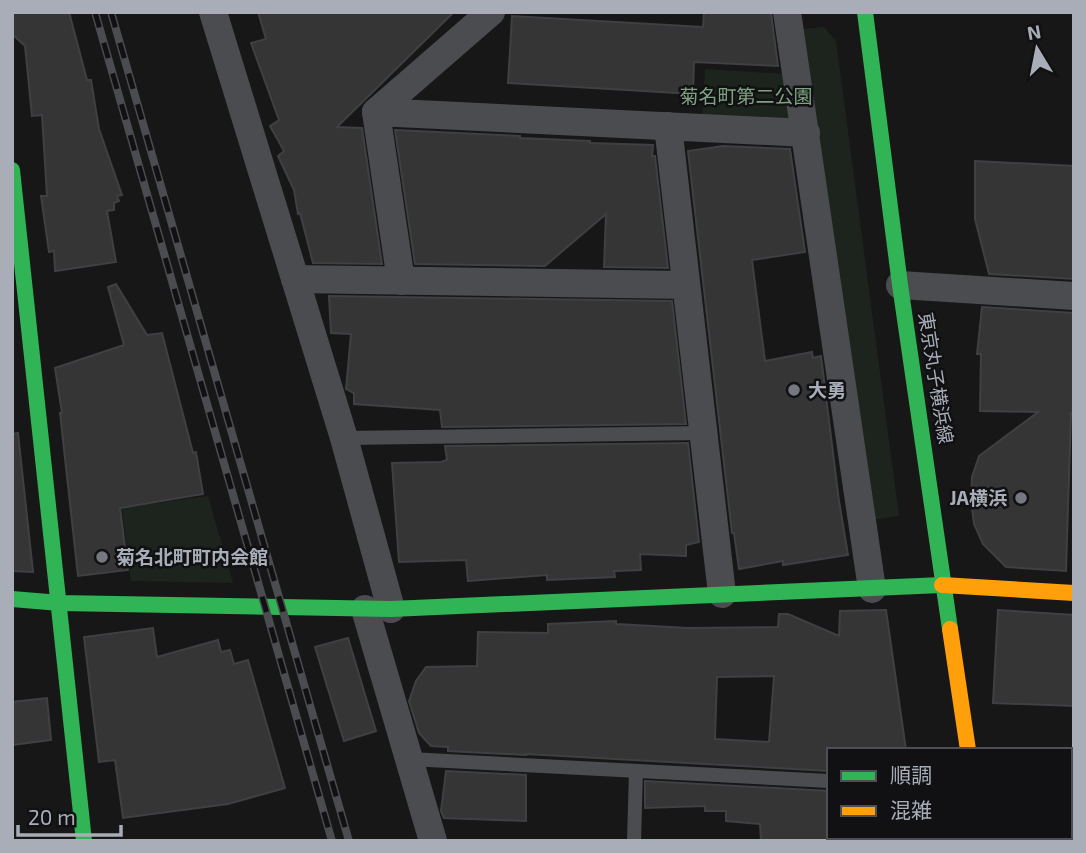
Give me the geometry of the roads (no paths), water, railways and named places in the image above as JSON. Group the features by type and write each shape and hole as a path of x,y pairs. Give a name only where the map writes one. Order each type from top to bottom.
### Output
{"street":[{"path":"214,12 344,438 409,759 433,841"},
{"path":"376,112 491,12"},
{"path":"788,12 872,589"},
{"name":"東京丸子横浜線","path":"865,12 900,285 968,748"},
{"path":"376,112 401,281"},
{"path":"376,112 806,134"},
{"path":"668,126 722,594"},
{"path":"12,170 29,375 60,603 84,841"},
{"path":"295,279 686,285"},
{"path":"900,285 1074,296"},
{"path":"12,599 60,603 378,609 946,586 1074,593"}],"lane":[{"path":"344,438 704,433"},
{"path":"409,759 827,781"},
{"path":"634,841 636,771"}],"railway":[{"path":"95,12 332,841"},
{"path":"111,12 349,841"}],"place":[{"name":"大勇","path":"794,390"},
{"name":"JA横浜","path":"1021,498"},
{"name":"菊名北町町内会館","path":"102,557"}],"park label":[{"name":"菊名町第二公園","path":"746,96"}]}
